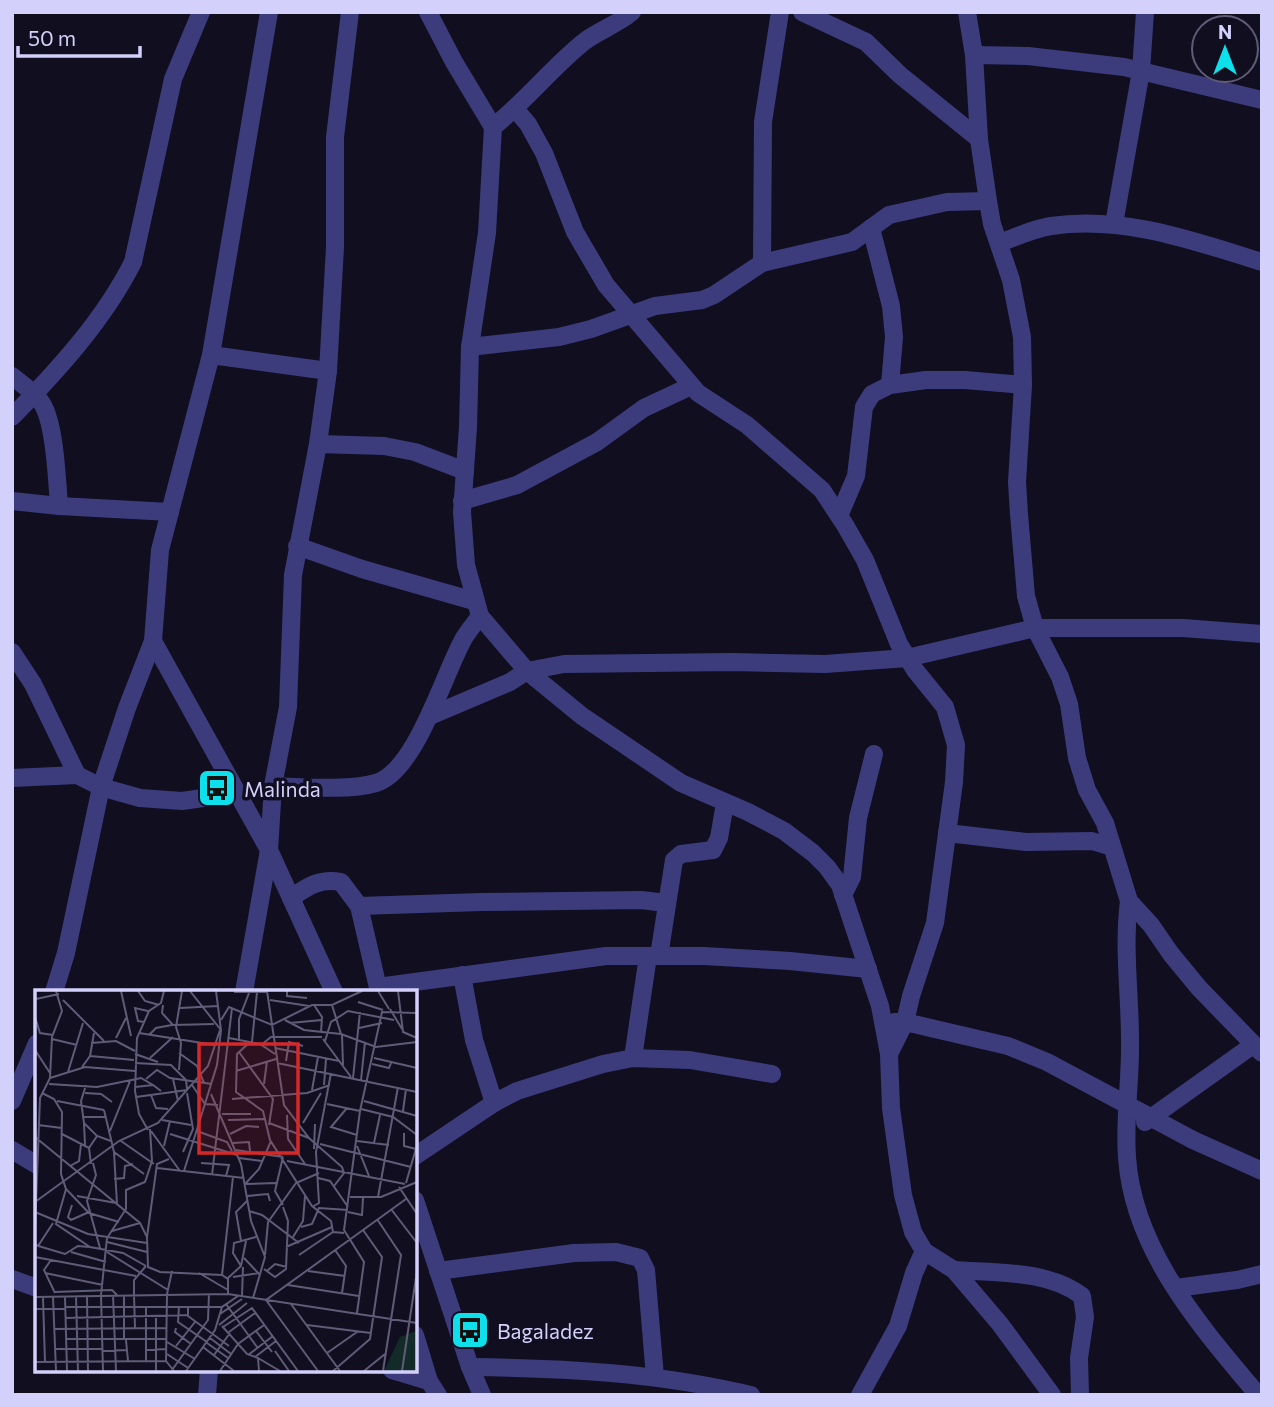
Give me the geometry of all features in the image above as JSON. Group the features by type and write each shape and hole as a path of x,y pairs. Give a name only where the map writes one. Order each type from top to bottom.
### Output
{"street":[{"path":"12,417 34,395 106,308 133,262 173,79 199,12"},
{"path":"55,990 66,953 101,787 153,641 160,550 211,355 269,12"},
{"path":"244,990 269,850 273,786 288,707 293,575 318,444 328,370 335,247 335,137 350,12"},
{"path":"428,12 493,127 487,233 470,347 462,501 466,565 477,609 527,671 582,716 681,783 784,831 813,853 840,885 883,1022 889,1054 891,1108 903,1195 913,1232 924,1251 954,1270 1000,1324 1052,1395"},
{"path":"493,127 516,110 547,76 586,40 632,12"},
{"path":"762,263 763,122 780,12"},
{"path":"802,12 866,41 900,75 979,139"},
{"path":"967,12 974,55 979,139 988,201 992,224 1011,280 1023,337 1018,514 1026,596 1035,628 1060,677 1069,704 1077,758 1087,790 1105,823 1129,901 1126,924 1130,1038 1127,1156 1130,1180 1140,1220 1155,1253 1196,1320 1258,1395"},
{"path":"1114,224 1141,71 1145,12"},
{"path":"974,55 1080,61 1141,71 1262,100"},
{"path":"516,110 528,124 544,153 575,232 606,285 698,393 747,425 822,490 865,560 890,627 907,658 945,707 956,745 954,782 935,923 905,1022 889,1054"},
{"path":"470,347 559,337 591,329 655,306 702,300 762,263 852,242 889,215 947,202 988,201"},
{"path":"1000,243 1049,226 1114,224 1176,236 1262,262"},
{"path":"871,228 891,306 894,337 890,385"},
{"path":"211,355 328,370"},
{"path":"12,376 34,395 46,411 59,506"},
{"path":"839,516 856,476 864,408 872,394 890,385 926,380 1023,385"},
{"path":"462,501 517,485 597,442 644,408 691,386"},
{"path":"318,444 384,446 415,452 465,471"},
{"path":"12,500 59,506 170,512"},
{"path":"297,546 477,609"},
{"path":"273,786 317,787 376,783 392,775 430,716 477,609"},
{"path":"430,716 510,682 527,671 564,664 825,664 907,658 1035,628 1183,628 1262,634"},
{"path":"153,641 269,850 333,990"},
{"path":"12,652 33,684 77,775"},
{"path":"843,895 852,877 858,818 874,754"},
{"path":"12,778 77,775 101,787 140,798 182,801 238,793"},
{"path":"633,1058 674,860 681,854 713,850 719,838 724,803"},
{"path":"947,833 1026,842 1093,841 1112,846"},
{"path":"291,898 325,879 341,882 359,906 379,990 462,975 606,956 790,961 868,969"},
{"path":"359,906 532,901 640,900 666,903"},
{"path":"1127,1133 1257,1049 1199,988 1171,954 1152,925 1129,901"},
{"path":"462,975 474,1040 494,1103"},
{"path":"883,1022 905,1022 1008,1046 1047,1062 1151,1118 1262,1171"},
{"path":"12,1101 35,1048"},
{"path":"416,1155 494,1103 517,1091 603,1064 633,1058 690,1060 772,1074"},
{"path":"12,1150 35,1164"},
{"path":"416,1203 470,1367 482,1395"},
{"path":"860,1395 898,1326 914,1273 924,1251"},
{"path":"439,1272 574,1253 616,1252 640,1258 646,1270 655,1377"},
{"path":"954,1270 1016,1274 1066,1284 1082,1296 1085,1317 1079,1358 1080,1395"},
{"path":"1176,1287 1237,1280 1262,1274"},
{"path":"12,1279 35,1288"},
{"path":"416,1338 433,1388"},
{"path":"470,1367 655,1377 751,1395"},
{"path":"207,1395 209,1372"},
{"path":"397,1372 433,1388"}],"place":[{"name":"Malinda","path":"217,788"},
{"name":"Bagaladez","path":"470,1330"}]}
